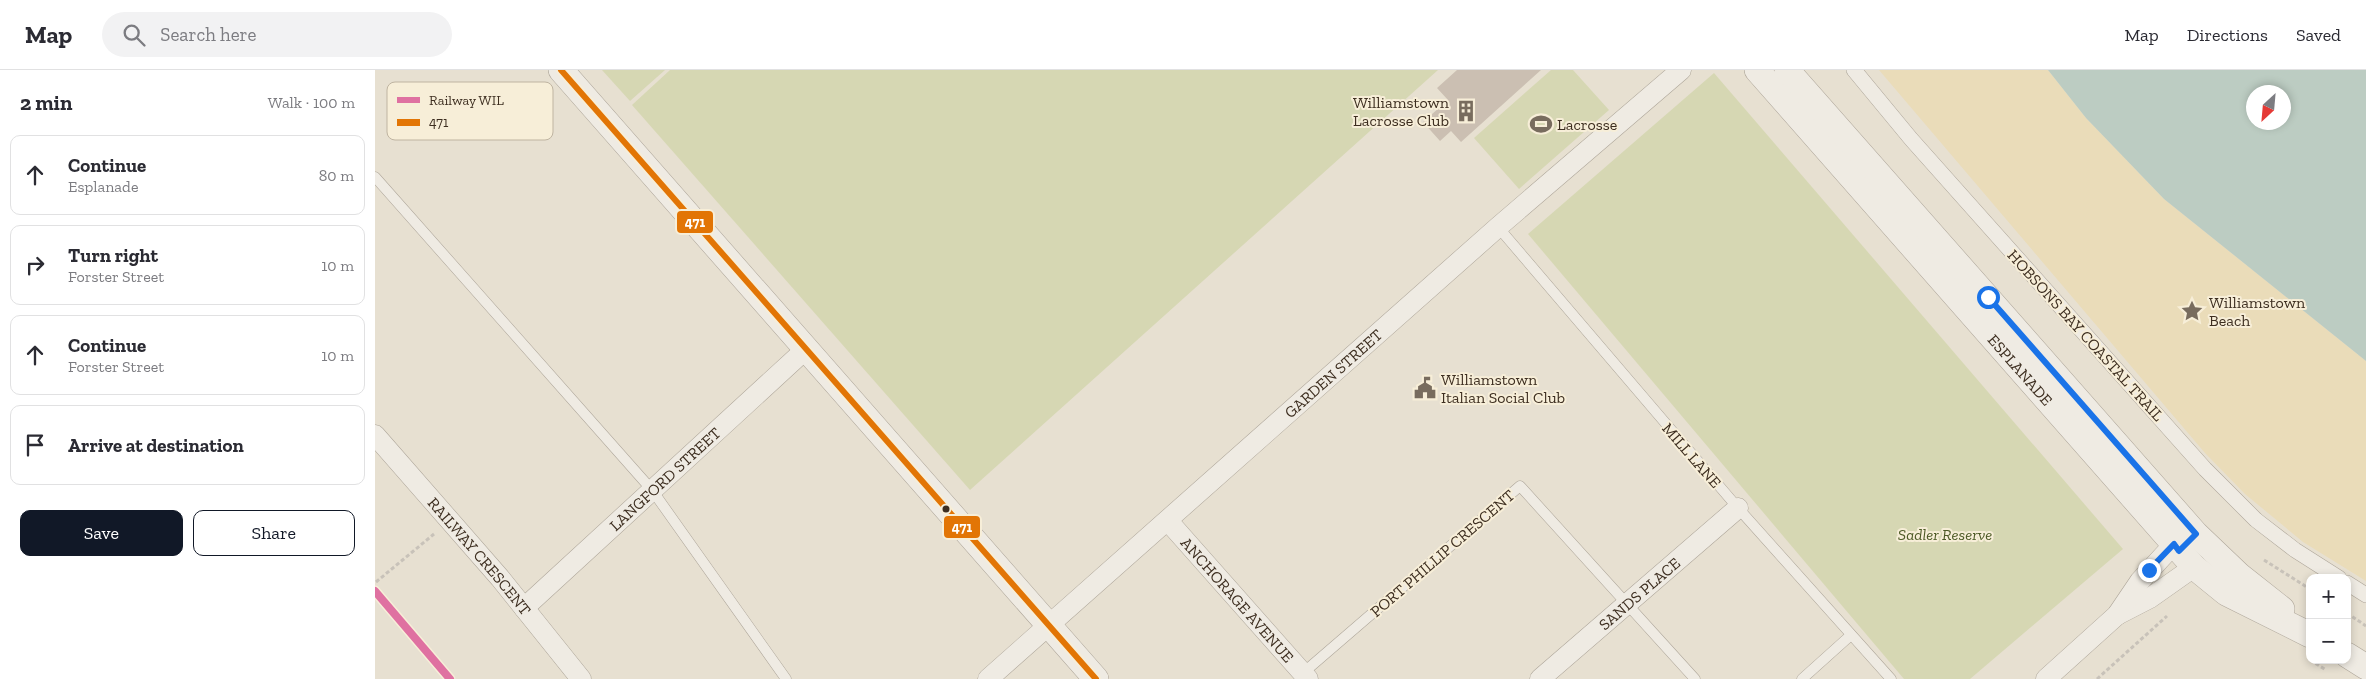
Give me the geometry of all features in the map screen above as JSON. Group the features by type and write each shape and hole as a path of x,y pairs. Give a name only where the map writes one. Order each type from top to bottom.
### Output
{"street":[{"path":"561,70 1096,679"},
{"name":"GARDEN STREET","path":"988,679 1498,227 1681,70"},
{"name":"ESPLANADE","path":"1757,70 2226,593 2306,645"},
{"name":"ESPLANADE","path":"1787,70 2186,549 2243,579 2306,626"},
{"name":"HOBSONS BAY COASTAL TRAIL","path":"1854,70 1911,139 2205,469 2256,520 2295,550 2333,574"},
{"name":"LANGFORD STREET","path":"524,608 806,349"},
{"name":"RAILWAY CRESCENT","path":"375,434 452,522 581,679"},
{"name":"SANDS PLACE","path":"1540,679 1738,508"},
{"name":"ANCHORAGE AVENUE","path":"1168,521 1305,676"},
{"path":"2117,615 2150,598 2186,549"},
{"path":"2046,679 2117,615 2140,581 2186,549"},
{"path":"2351,586 2366,595"},
{"path":"2351,658 2366,667"}],"lane":[{"path":"375,176 652,490 786,679"},
{"name":"MILL LANE","path":"1498,227 1738,508 1891,679"},
{"name":"PORT PHILLIP CRESCENT","path":"1305,676 1519,486 1695,679"},
{"path":"1801,679 1851,635"}],"path":[{"path":"377,582 428,538 452,522"},
{"path":"2097,679 2169,615"},
{"path":"2351,617 2366,626"}],"green space":[{"path":"602,70 665,70 630,101"},
{"path":"670,70 1438,70 970,490 632,105"},
{"name":"Lacrosse","path":"1551,70 1573,70 1609,110 1519,189 1474,138"},
{"name":"Sadler Reserve","path":"1714,73 2123,549 1970,679 1904,679 1528,234"}],"sand":[{"name":"Williamstown Beach","path":"1879,70 2048,70 2086,118 2164,199 2366,361 2366,581 2303,542 2245,494 2205,453"}],"shaded area":[{"path":"2048,70 2366,70 2366,361 2164,199 2086,118"}],"building":[{"name":"Williamstown Lacrosse Club","path":"1457,70 1541,70 1461,142 1451,131 1440,141 1423,122 1448,100 1437,88"}],"rail line":[{"name":"WIL","path":"375,591 450,679"}],"transit line":[{"name":"471","path":"561,70 1096,679"}],"place":[{"name":"Williamstown Lacrosse Club","path":"1466,111"},
{"name":"Lacrosse","path":"1541,124"},
{"name":"Williamstown Beach","path":"2192,311"},
{"name":"Williamstown Italian Social Club","path":"1425,388"}],"route":[{"path":"1988,297 2196,534 2179,551 2174,544 2149,570"}]}
